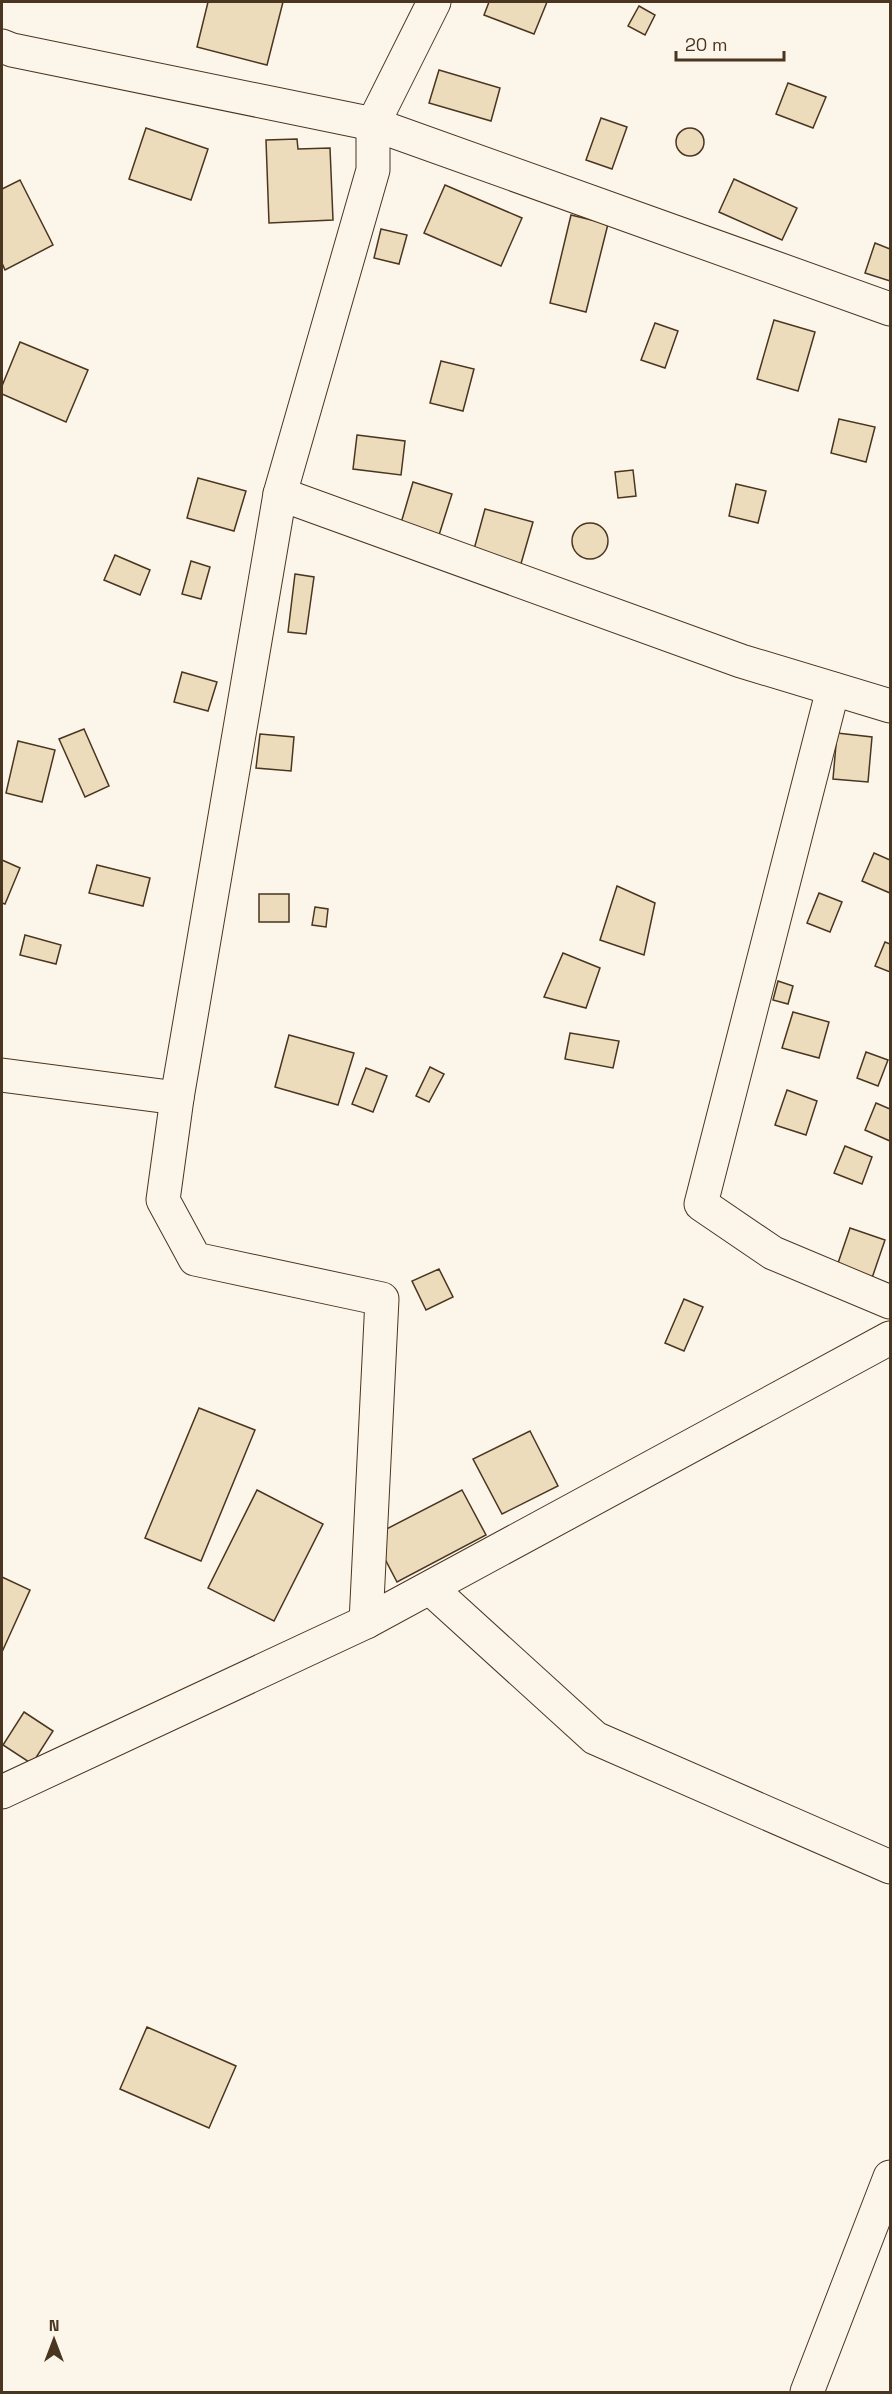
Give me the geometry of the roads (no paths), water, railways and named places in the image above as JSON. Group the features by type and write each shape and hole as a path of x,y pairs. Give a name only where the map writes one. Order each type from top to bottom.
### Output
{"street":[{"path":"366,1622 382,1299 195,1259 163,1200 177,1098 280,494 373,170 373,124 434,2"},
{"path":"2,46 12,50 373,124 891,309"},
{"path":"280,494 741,661 891,706"},
{"path":"833,689 701,1204 773,1252 891,1302"},
{"path":"2,1075 177,1098"},
{"path":"2,1792 366,1622 891,1338"},
{"path":"430,1588 595,1738 891,1867"},
{"path":"807,2392 891,2177"}]}
